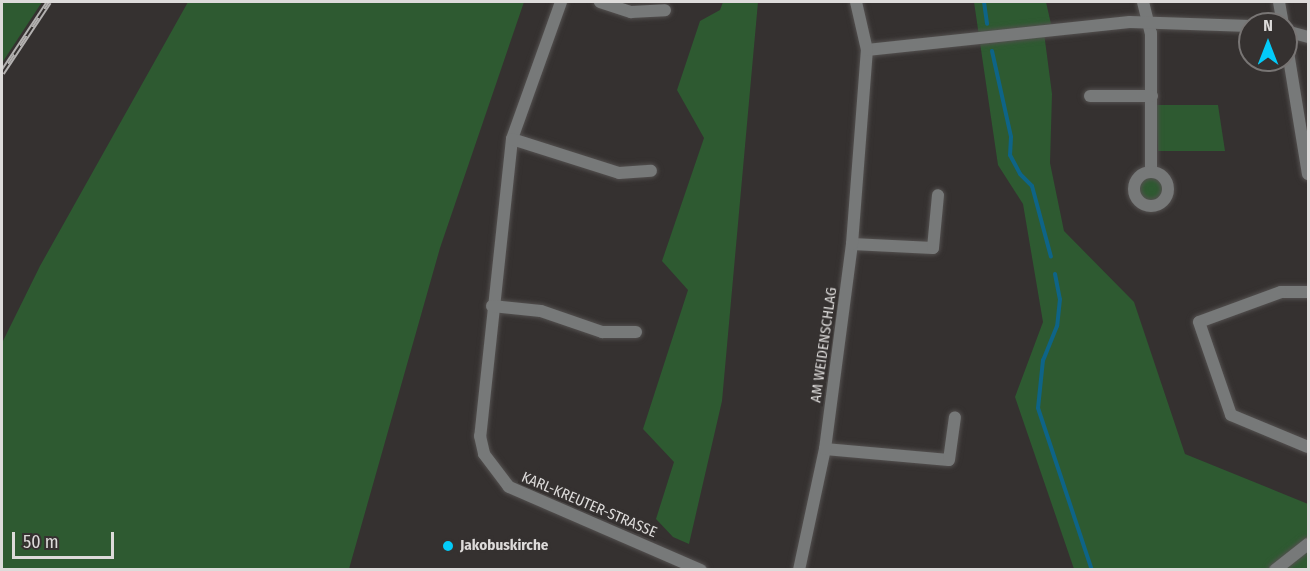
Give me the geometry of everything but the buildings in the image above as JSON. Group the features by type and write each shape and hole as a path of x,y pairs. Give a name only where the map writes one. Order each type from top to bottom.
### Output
{"street":[{"name":"KARL-KREUTER-STRASSE","path":"561,2 512,139 492,306 480,436 484,454 495,473 508,487 701,570"},
{"path":"600,2 631,12 665,10"},
{"name":"AM WEIDENSCHLAG","path":"799,570 825,449 852,244 867,50 856,2"},
{"path":"1143,2 1151,33 1151,171"},
{"path":"867,50 979,40 1035,30 1148,23 1238,26"},
{"path":"1291,72 1308,174"},
{"path":"1090,96 1152,96"},
{"path":"512,139 619,173 651,171"},
{"path":"852,244 933,248 938,195"},
{"path":"1308,292 1281,292 1199,322 1231,415 1308,447"},
{"path":"492,306 541,311 602,332 636,332"},
{"path":"825,449 949,460 955,417"},
{"path":"1275,570 1308,544"}],"green space":[{"path":"2,2 42,2 2,63"},
{"path":"188,2 524,2 440,248 349,569 2,569 2,343 40,266"},
{"path":"723,2 758,2 722,401 689,544 673,537 656,519 674,462 643,429 688,290 662,261 704,138 677,90 700,21 720,10"},
{"path":"974,2 1046,2 1051,24 1043,25 1052,94 1050,163 1064,231 1134,302 1185,454 1308,504 1308,569 1074,569 1015,397 1043,322 1023,204 998,165"},
{"path":"1156,105 1218,105 1225,151 1158,151"},
{"path":"1151,172 1163,177 1168,189 1163,201 1151,206 1139,201 1134,189 1139,177"}],"waterway":[{"path":"984,2 987,24"},
{"path":"992,51 1011,137 1010,155 1020,174 1032,186 1051,257"},
{"path":"1055,274 1060,299 1057,326 1043,360 1038,408 1092,570"}],"railway":[{"path":"2,73 49,2"}],"place":[{"name":"Jakobuskirche","path":"448,546"}]}
